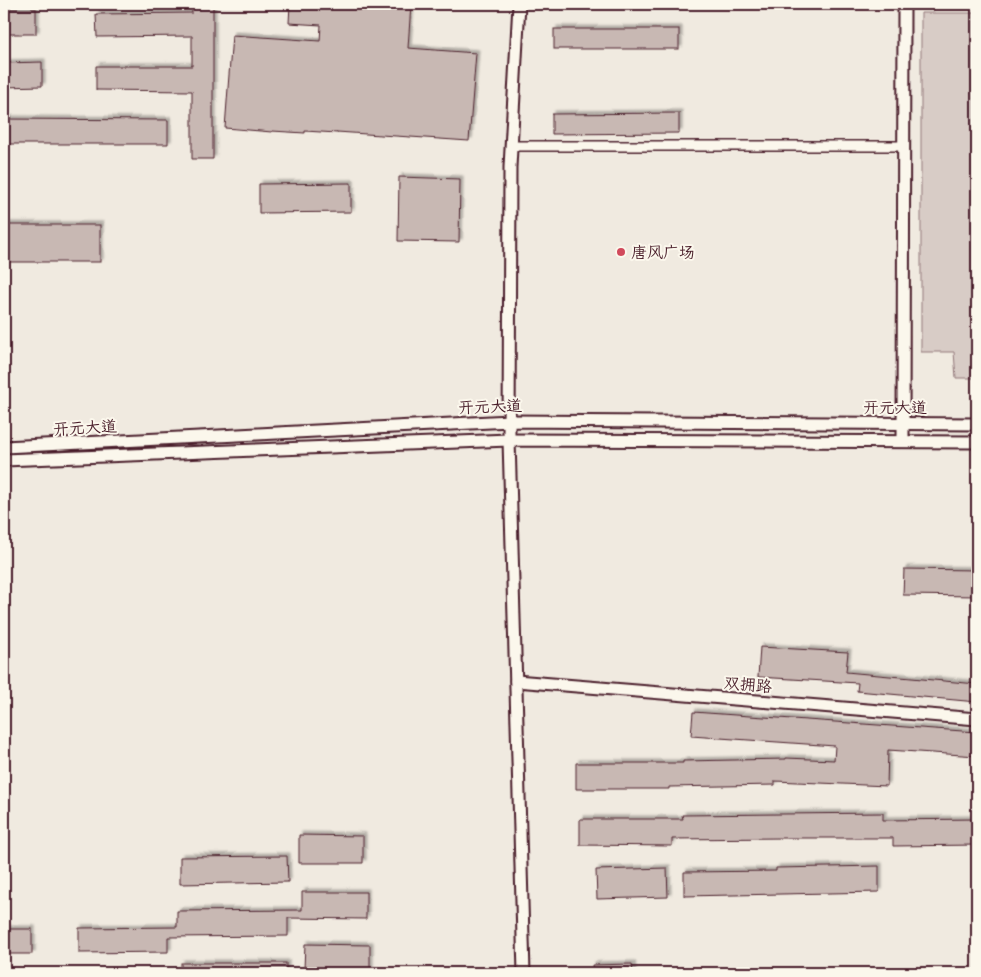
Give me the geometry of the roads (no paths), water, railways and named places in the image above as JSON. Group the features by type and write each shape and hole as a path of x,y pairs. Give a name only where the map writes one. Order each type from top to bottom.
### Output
{"main road":[{"path":"518,4 511,146 509,440 524,973"},
{"path":"903,442 904,4"},
{"name":"开元大道","path":"4,447 510,421 977,424"},
{"name":"开元大道","path":"4,460 509,440 977,442"},
{"name":"双拥路","path":"516,681 977,719"}],"street":[{"path":"511,146 904,146"}],"place":[{"name":"唐风广场","path":"621,252"}]}
